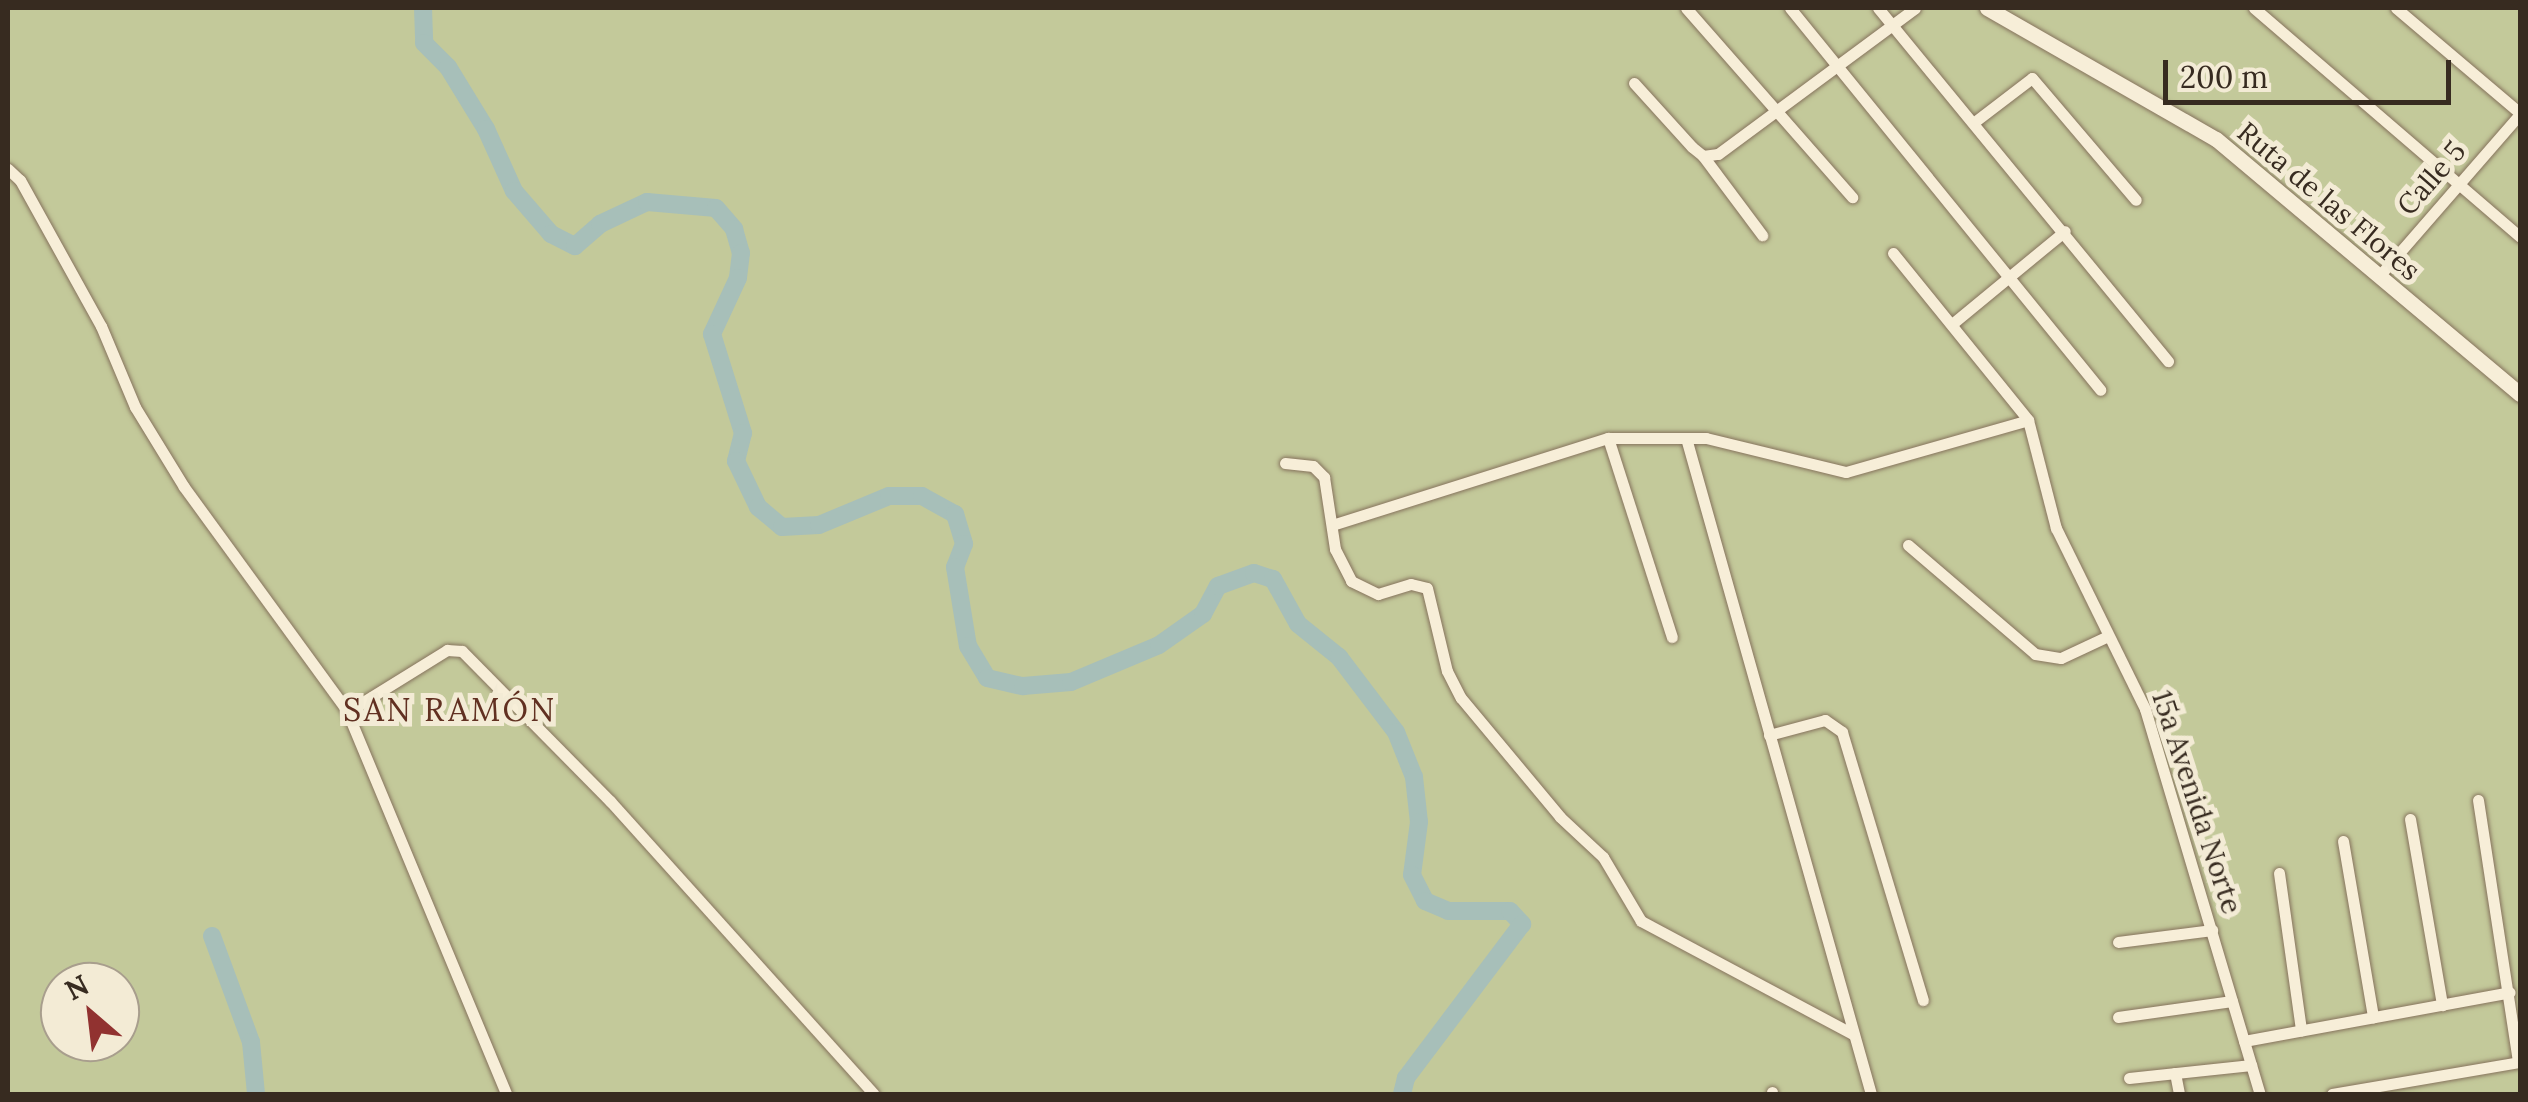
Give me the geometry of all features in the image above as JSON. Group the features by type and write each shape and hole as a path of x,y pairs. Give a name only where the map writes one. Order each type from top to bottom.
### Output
{"main road":[{"name":"Ruta de las Flores","path":"1999,10 2216,140 2520,394"}],"street":[{"path":"1686,8 1782,110 1852,197"},
{"path":"1790,8 2100,390"},
{"path":"1878,8 1977,120 2168,361"},
{"path":"1704,156 1782,110 1915,8"},
{"path":"2254,8 2520,237"},
{"path":"2396,8 2520,114"},
{"path":"1977,120 2032,78 2136,200"},
{"path":"1634,82 1704,156 1762,235"},
{"name":"Calle 5","path":"2380,275 2520,114"},
{"path":"8,169 20,180 101,326 135,407 184,487 348,712 506,1094"},
{"path":"1952,324 2064,231"},
{"path":"1332,525 1608,438 1686,438 1846,472 2028,420 1892,253"},
{"name":"15a Avenida Norte","path":"2028,420 2056,528 2146,710 2260,1094"},
{"path":"1608,438 1672,637"},
{"path":"1686,438 1871,1094"},
{"path":"1285,463 1319,470 1341,568 1362,589 1427,588 1438,645 1460,698 1551,807 1603,856 1640,921 1854,1034"},
{"path":"1908,545 2047,659 2108,636"},
{"path":"348,712 447,650 462,651 610,801 874,1094"},
{"path":"1769,734 1825,720 1842,732 1923,1000"},
{"path":"2332,1094 2519,1062 2478,800"},
{"path":"2410,819 2442,1005"},
{"path":"2342,841 2372,1018"},
{"path":"2279,873 2301,1030"},
{"path":"2118,942 2212,930"},
{"path":"2244,1041 2510,992"},
{"path":"2118,1017 2232,1001"},
{"path":"2129,1078 2251,1065"},
{"path":"2175,1073 2178,1094"}],"green space":[{"path":"8,8 2520,8 2520,1094 8,1094"}],"waterway":[{"path":"423,8 424,43 448,67 486,129 514,191 551,234 575,246 600,224 647,202 716,208 734,229 741,253 738,278 712,334 743,433 736,461 758,507 782,527 819,525 889,496 922,496 955,514 964,544 955,567 968,646 987,678 1023,686 1071,682 1159,645 1203,614 1218,586 1254,573 1273,579 1298,624 1339,657 1396,732 1414,777 1419,822 1412,875 1425,901 1448,911 1510,911 1522,924 1406,1078 1402,1094"},
{"path":"212,936 251,1042 256,1094"}],"district":[{"name":"SAN RAMÓN","path":"450,710"}]}
